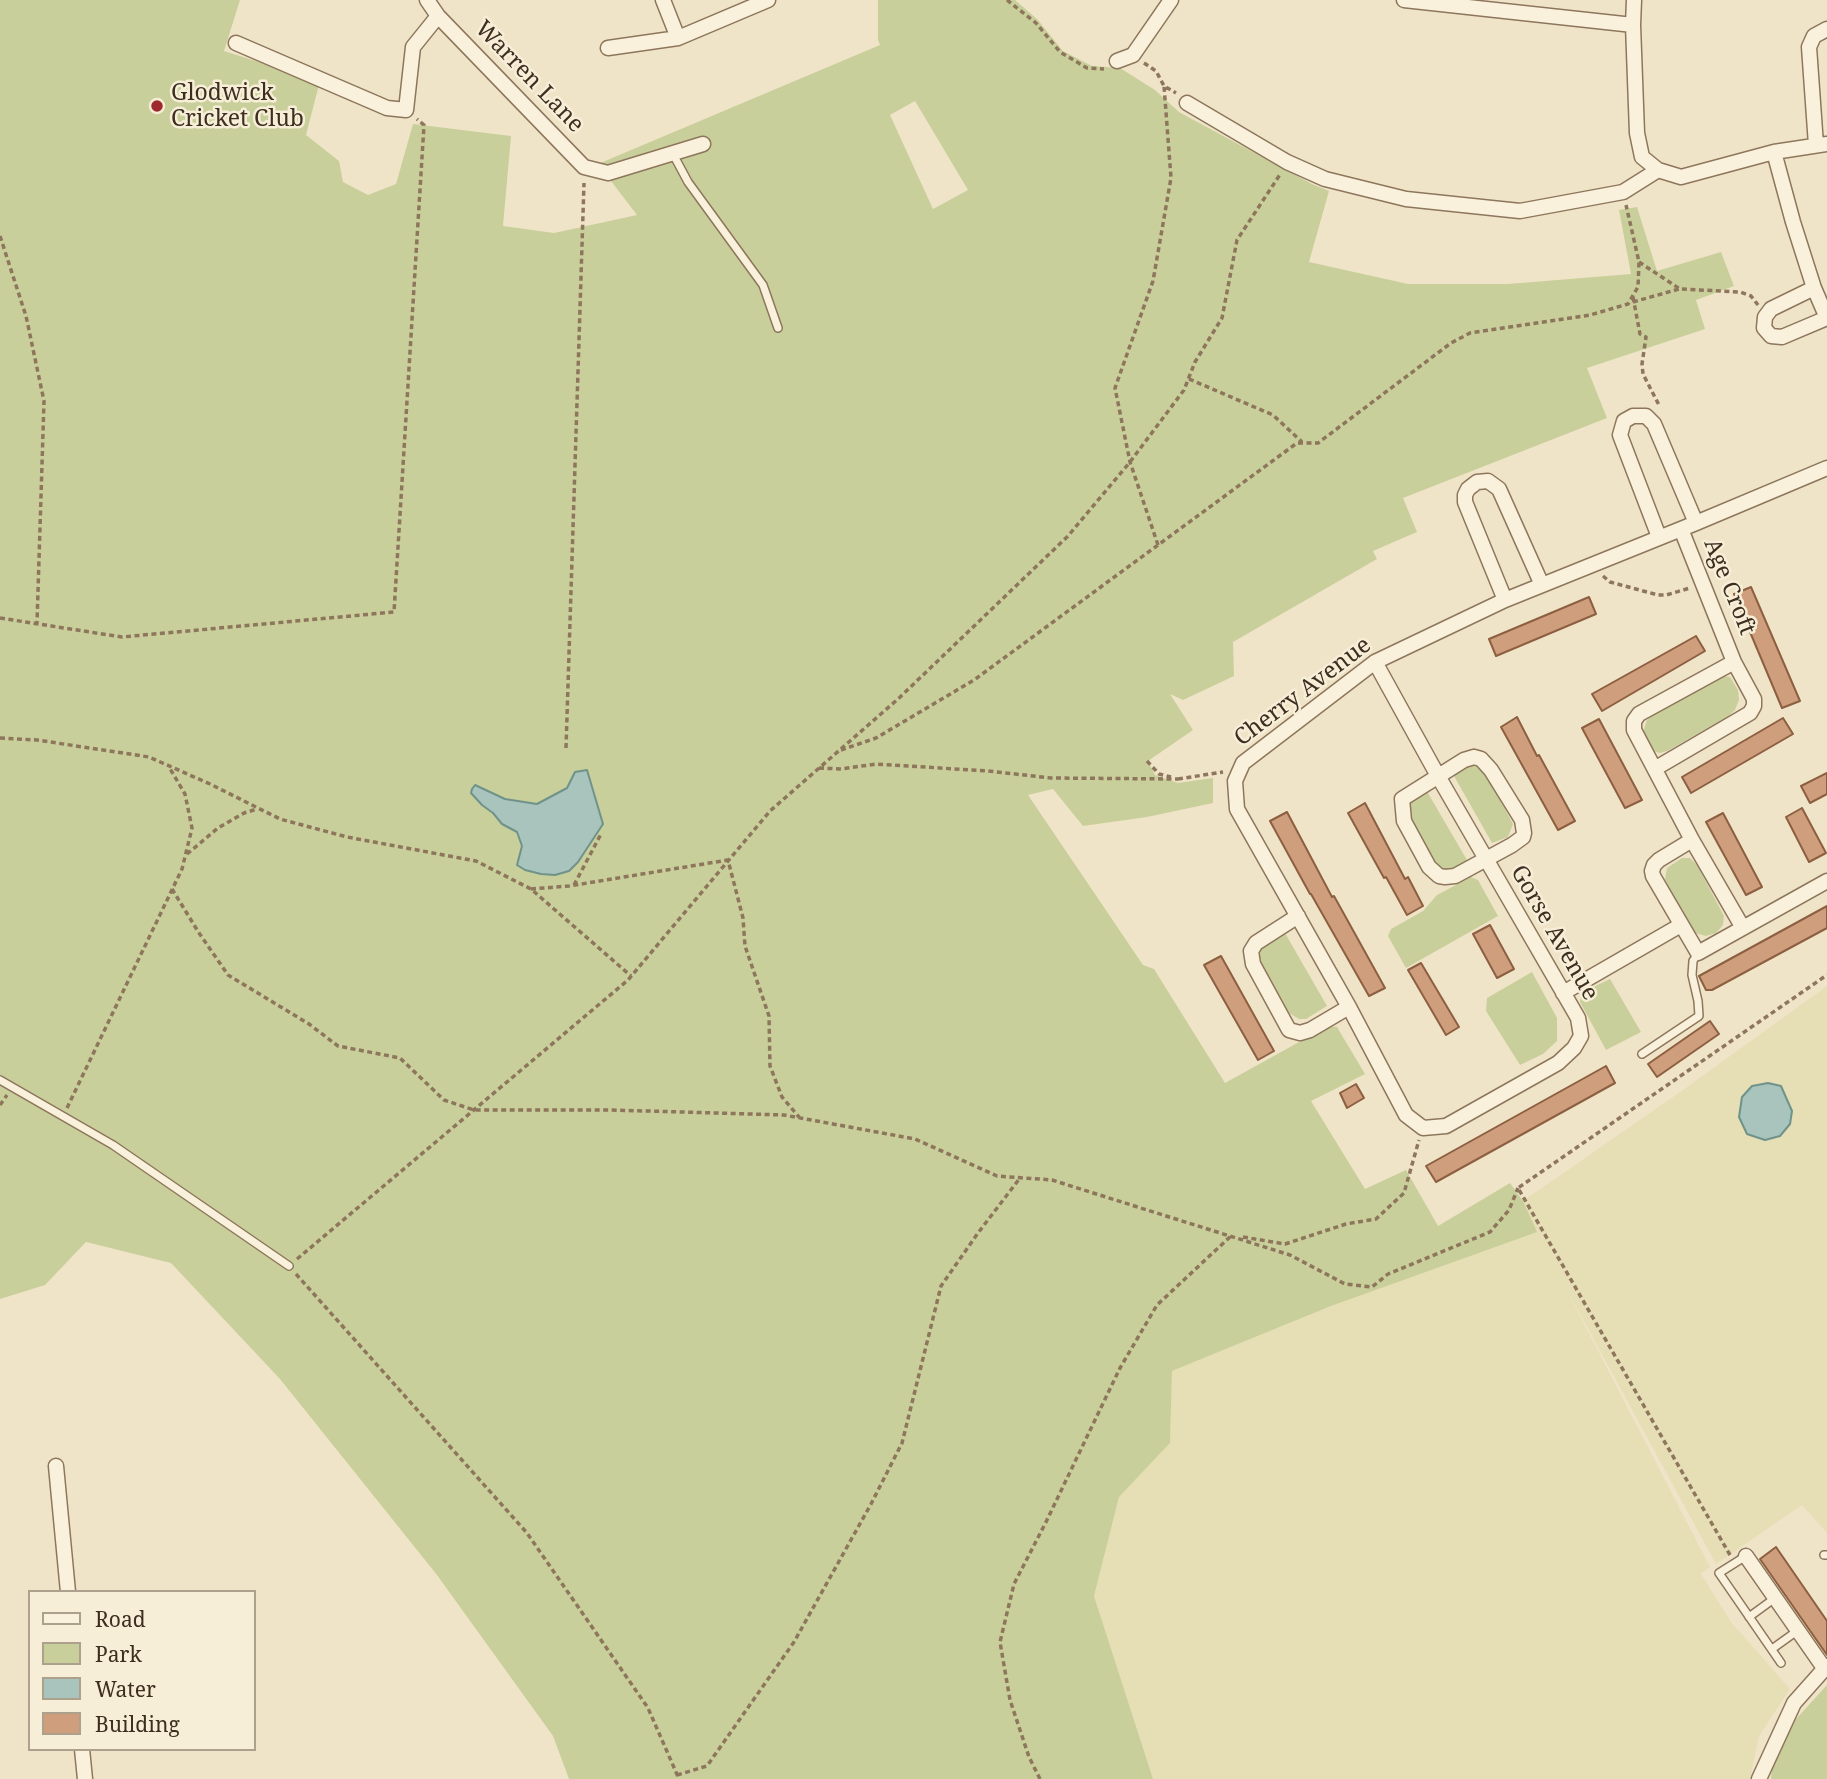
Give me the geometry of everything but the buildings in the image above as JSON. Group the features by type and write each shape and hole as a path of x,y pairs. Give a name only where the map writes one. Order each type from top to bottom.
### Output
{"street":[{"name":"Warren Lane","path":"427,0 438,16 584,167 608,173 673,154"},
{"path":"663,0 678,38"},
{"path":"608,48 678,38 768,0"},
{"path":"1117,61 1133,55 1171,0"},
{"path":"1404,0 1633,25"},
{"path":"1634,0 1637,133 1642,157 1658,170 1681,177 1774,152 1821,144 1809,47 1814,36 1827,29"},
{"path":"236,43 387,108 406,110 413,47 438,16"},
{"path":"1188,103 1287,162 1325,179 1406,199 1520,211 1623,192 1658,170"},
{"path":"673,154 703,144"},
{"path":"1774,152 1814,288 1827,318 1782,337 1771,336 1764,328 1766,314 1814,288"},
{"path":"1660,537 1620,435 1624,421 1633,415 1646,416 1654,424 1696,523"},
{"name":"Cherry Avenue","path":"1423,1128 1406,1115 1349,1007 1237,809 1235,781 1243,763 1375,662 1505,600 1827,468"},
{"path":"1505,600 1465,502 1468,489 1477,482 1488,481 1499,489 1542,585"},
{"name":"Age Croft","path":"1656,768 1749,713 1754,706 1754,699 1734,662 1681,529"},
{"name":"Gorse Avenue","path":"1375,662 1578,1018 1581,1036 1574,1048 1558,1063 1446,1126 1423,1128"},
{"name":"Age Croft","path":"1734,662 1639,714 1634,721 1634,730 1692,840 1743,928"},
{"name":"Gorse Avenue","path":"1474,757 1481,759 1491,770 1525,826 1522,837 1486,860 1451,877 1439,876 1429,867 1404,821 1402,799 1464,760 1474,757"},
{"path":"1692,840 1654,865 1653,876 1698,953 1827,881"},
{"path":"1298,916 1256,943 1251,951 1253,964 1289,1030 1300,1034 1349,1007"},
{"path":"1563,993 1681,925"},
{"path":"56,1466 68,1590"},
{"path":"1740,1559 1775,1598 1826,1667 1794,1703 1759,1779"},
{"path":"82,1751 85,1779"}],"lane":[{"path":"673,154 688,182 763,285 778,328"},
{"path":"1642,1054 1699,1016 1692,975 1693,961 1698,953"},
{"path":"0,1080 113,1145 289,1266"},
{"path":"1740,1559 1719,1573 1781,1663"},
{"path":"1749,1617 1775,1598"},
{"path":"1772,1649 1798,1630"}],"path":[{"path":"1007,0 1036,23 1060,52 1087,68 1107,70 1117,61"},
{"path":"1133,55 1156,71 1164,86 1171,178 1153,281 1115,388 1130,462 1158,545"},
{"path":"1164,86 1173,92 1187,95 1188,103"},
{"path":"0,618 122,637 394,612 424,125 406,110"},
{"path":"1020,1178 941,1286 902,1443 794,1642 707,1766 678,1777 648,1708 527,1533 289,1266 631,976 770,811 898,699 1068,536 1130,462 1184,390 1195,362 1222,318 1237,240 1287,162"},
{"path":"566,748 584,167"},
{"path":"1623,192 1639,262 1638,287 1628,304"},
{"path":"0,236 26,316 44,401 37,624"},
{"path":"1639,262 1680,289"},
{"path":"839,750 876,738 974,680 1297,443 1318,443 1451,343 1471,332 1591,315 1680,289 1740,292 1751,296 1766,314"},
{"path":"1633,295 1640,334 1646,337 1643,374 1660,406 1661,416 1654,424"},
{"path":"1189,379 1273,415 1303,443"},
{"path":"1602,576 1610,582 1658,595 1703,583"},
{"path":"0,738 37,740 149,757 280,819 348,837 476,861 531,889 631,976"},
{"path":"1147,761 1160,774 1178,779"},
{"path":"819,768 841,769 876,764 1051,778 1178,779 1240,771"},
{"path":"63,1116 182,869 192,828 184,794 168,765"},
{"path":"186,855 218,828 259,808"},
{"path":"574,885 601,834"},
{"path":"531,889 574,885 728,860"},
{"path":"728,860 743,918 745,946 769,1016 770,1066 782,1097 800,1118"},
{"path":"172,889 228,975 309,1024 338,1046 400,1058 444,1100 474,1110 612,1110 784,1115 915,1139 997,1176 1052,1180 1290,1255 1345,1284 1372,1287 1388,1274 1490,1232 1508,1210 1518,1188 1827,975"},
{"path":"1232,1235 1285,1244 1346,1224 1376,1219 1404,1193 1423,1128"},
{"path":"1518,1188 1740,1559"},
{"path":"1040,1779 1029,1757 1010,1700 1000,1642 1014,1584 1120,1368 1157,1305 1232,1235"}],"shaded area":[{"path":"1827,986 1827,1533 1802,1505 1716,1564 1562,1281 1710,1567 1701,1574 1731,1622 1790,1689 1759,1736 1750,1779 1153,1779 1094,1596 1119,1497 1170,1443 1172,1371 1331,1306 1536,1231 1523,1201"}],"green space":[{"path":"0,0 240,0 224,51 320,81 306,135 339,161 343,182 368,195 396,184 413,124 511,136 503,226 554,233 637,215 598,164 880,45 878,0 1015,0 1037,19 1063,51 1092,66 1120,68 1155,90 1179,112 1329,191 1309,262 1408,284 1508,284 1631,274 1619,210 1637,207 1657,271 1721,252 1734,286 1696,300 1705,329 1587,368 1607,418 1403,498 1417,532 1373,551 1377,559 1233,642 1234,676 1183,700 1170,694 1193,730 1148,761 1155,775 1178,783 1213,778 1213,803 1147,817 1083,826 1053,789 1028,795 1143,965 1154,969 1225,1083 1328,1026 1337,1027 1365,1074 1311,1101 1365,1189 1406,1170 1438,1226 1510,1183 1523,1201 1537,1232 1331,1306 1172,1371 1170,1443 1119,1497 1094,1596 1153,1779 569,1779 553,1736 437,1575 280,1379 171,1263 86,1242 45,1285 0,1299","holes":["915,101 968,190 933,209 890,115"]},
{"path":"1723,676 1730,677 1738,690 1739,700 1735,710 1667,751 1653,751 1643,732 1647,720 1657,711"},
{"path":"1471,765 1485,772 1513,824 1508,837 1492,843 1454,776 1454,772"},
{"path":"1425,788 1467,860 1458,868 1444,871 1436,867 1407,817 1407,805"},
{"path":"1682,858 1690,858 1697,865 1724,916 1723,925 1716,933 1706,936 1692,932 1665,879 1667,868"},
{"path":"1471,877 1478,880 1498,916 1406,968 1388,936 1391,929 1423,911 1437,895"},
{"path":"1285,933 1327,1006 1306,1019 1299,1019 1289,1013 1259,959 1258,950 1265,943"},
{"path":"1532,972 1557,1018 1557,1041 1543,1054 1520,1065 1486,1011 1487,998"},
{"path":"1610,979 1641,1032 1606,1050 1580,1002 1581,993"},
{"path":"1827,1685 1827,1779 1771,1779 1772,1764 1796,1719"}],"water":[{"path":"587,770 603,824 578,862 569,871 555,875 525,870 517,865 522,846 517,832 502,824 471,793 475,785 505,799 537,804 567,788 575,772"},
{"path":"1768,1083 1781,1086 1792,1111 1790,1124 1780,1136 1765,1140 1747,1134 1739,1117 1742,1097 1752,1086"}],"place":[{"name":"Glodwick Cricket Club","path":"157,106"}]}
